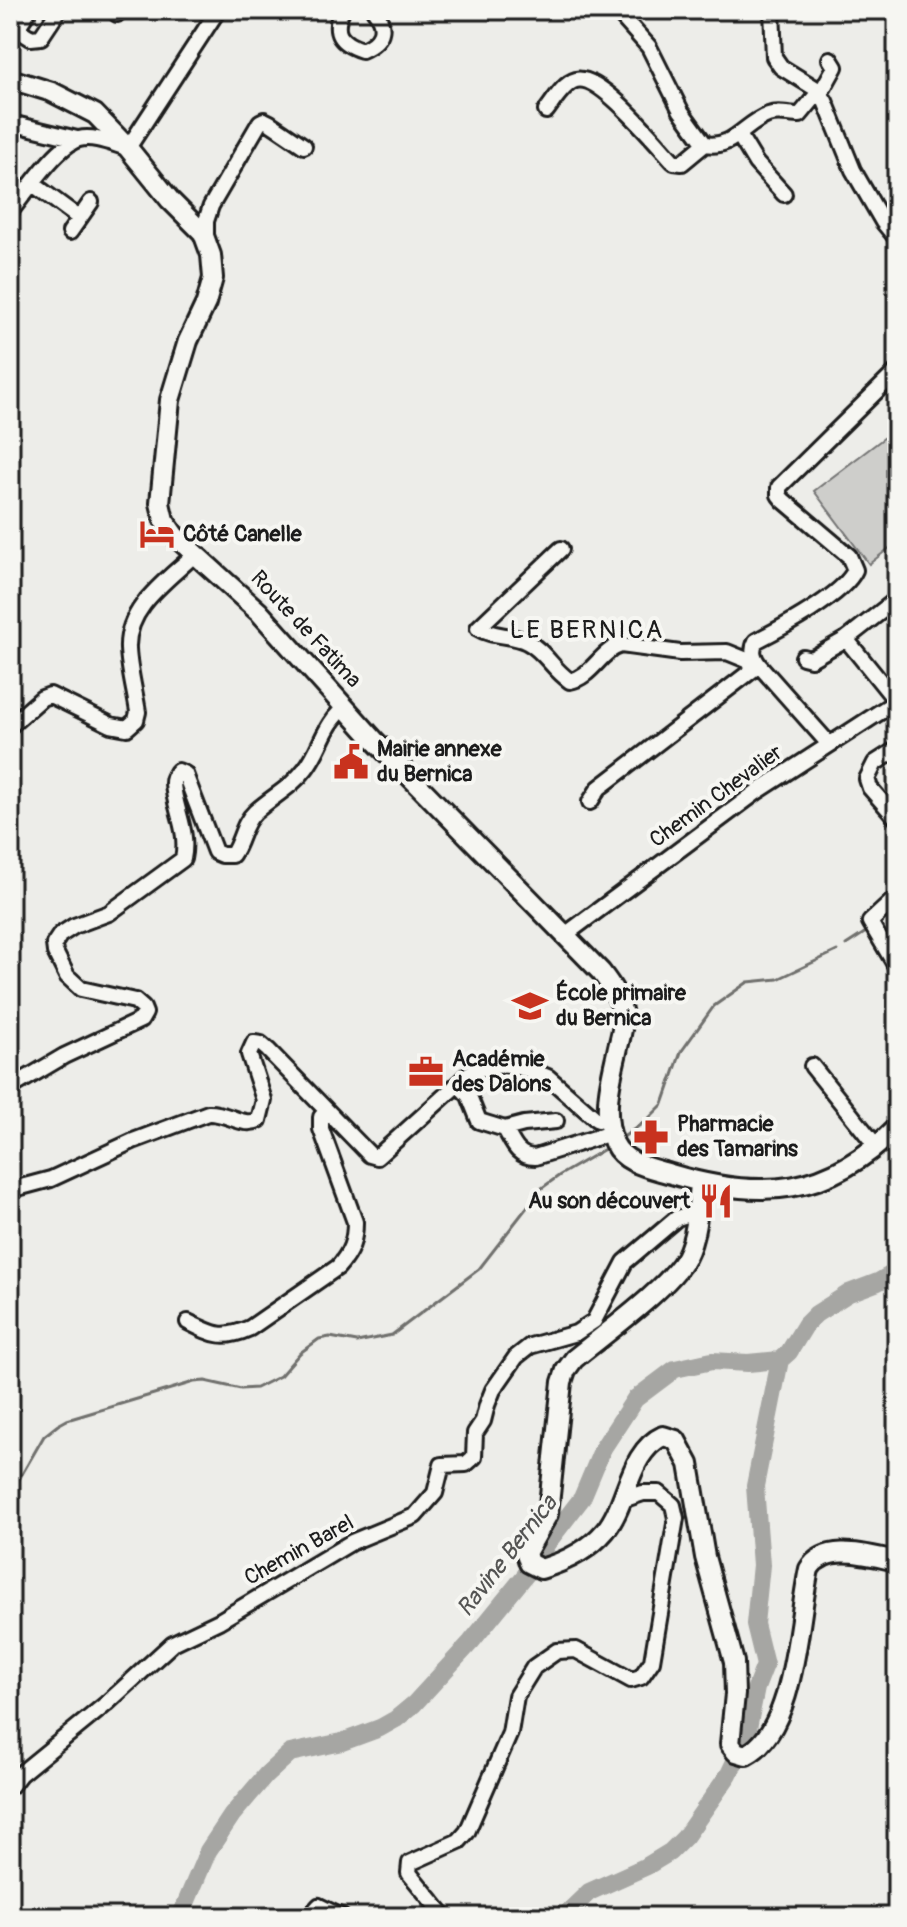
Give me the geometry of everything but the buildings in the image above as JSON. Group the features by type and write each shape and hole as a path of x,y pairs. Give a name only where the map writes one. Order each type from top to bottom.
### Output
{"main road":[{"path":"10,79 52,92 95,114 203,233 206,242"},
{"name":"Route de Fatima","path":"206,242 211,255 213,278 176,374 170,400 160,503 164,520 175,536 259,612 385,752 601,972 621,1005 622,1030 611,1073 610,1128"},
{"path":"610,1128 617,1147 627,1158 650,1168 700,1183 771,1190 786,1189 833,1175 877,1147 897,1127"},
{"path":"700,1183 697,1212 686,1257 667,1281 574,1359 566,1370 548,1514 526,1553 529,1563 541,1569 566,1560 595,1541 605,1531 650,1445 668,1436 681,1444 689,1464 705,1557 734,1662 735,1694 730,1744 736,1752 746,1755 756,1750 776,1717 793,1675 800,1617 809,1569 813,1563 822,1557 842,1552 897,1561"}],"street":[{"path":"29,10 13,34 41,37 59,10"},
{"path":"10,125 77,139 91,138 128,148 218,10"},
{"path":"342,10 337,23 339,36 350,46 362,50 375,45 382,34 382,23 374,10"},
{"path":"616,10 649,47 681,111 705,144"},
{"path":"772,10 774,57 781,67 808,82 820,93 853,170 883,222 897,239"},
{"path":"546,111 569,84 582,79 615,98 674,162 682,163 705,144 723,144 769,114 800,115 820,93 835,67 830,59"},
{"path":"206,242 206,221 211,206 260,122 270,123 304,146"},
{"path":"739,135 762,171 784,194"},
{"path":"10,212 64,148 77,139"},
{"path":"33,184 79,218"},
{"path":"70,232 91,202"},
{"path":"829,744 759,665 753,653 756,641 820,603 847,581 855,570 849,556 783,500 779,487 897,371"},
{"path":"561,549 478,628 527,642 543,653 559,675 570,681 580,679 613,647 621,645 680,653 727,652 759,665"},
{"path":"10,726 42,698 50,695 60,697 111,725 127,728 136,720 138,712 127,647 132,622 147,599 195,554"},
{"path":"803,657 811,659 846,639 897,599"},
{"path":"846,639 896,701"},
{"path":"590,802 599,788 759,665"},
{"name":"Chemin Chevalier","path":"565,935 720,819 896,701"},
{"path":"10,1088 64,1056 141,1020 145,1013 135,1001 81,989 67,976 54,944 60,935 74,926 109,913 183,859 183,822 173,783 178,771 185,774 215,852 232,855 246,823 254,813 293,785 309,764 326,727 346,707"},
{"path":"897,749 880,757 867,779 870,788 897,819"},
{"path":"897,897 870,922 897,968"},
{"path":"10,1190 51,1179 133,1141 208,1113 221,1113 242,1123 251,1124 259,1120 264,1100 249,1054 254,1043 268,1050 370,1155 377,1157 470,1073 485,1065 528,1069 548,1077 610,1128 589,1140 535,1157 520,1155 505,1129"},
{"path":"812,1066 877,1147"},
{"path":"458,1084 469,1096 479,1121 505,1129 556,1121"},
{"path":"188,1322 221,1336 238,1333 250,1328 338,1267 347,1256 353,1245 355,1222 321,1129 321,1117 327,1111"},
{"name":"Chemin Barel","path":"10,1787 20,1774 106,1704 173,1643 219,1621 352,1542 415,1516 435,1493 442,1465 466,1464 474,1457 475,1433 483,1421 493,1390 516,1357 530,1346 576,1333 594,1321 625,1262 677,1218 697,1212"},
{"path":"445,1917 409,1873 410,1863 459,1841 467,1832 510,1733 516,1696 534,1667 557,1651 576,1650 631,1680 641,1677 652,1661 676,1518 673,1505 659,1493 643,1493 622,1500"},
{"path":"309,1917 319,1906 342,1917"}],"shaded area":[{"path":"897,428 897,542 869,564 814,491"}],"waterway":[{"path":"846,945 866,932"},
{"path":"622,1138 663,1104 681,1052 714,1006 748,982 778,979 837,951"},
{"path":"10,1495 44,1436 67,1420 194,1382 205,1381 241,1389 256,1388 280,1376 300,1353 319,1339 330,1337 357,1342 392,1335 479,1269 542,1188 603,1150"},
{"name":"Ravine Bernica","path":"180,1917 208,1851 232,1815 266,1775 290,1753 342,1742 396,1719 414,1704 471,1642 532,1567 582,1498 603,1448 635,1399 675,1369 712,1361 748,1363 780,1360 816,1314 849,1293 897,1271"},
{"path":"563,1917 589,1892 670,1852 685,1837 729,1774 746,1738 756,1688 765,1665 755,1624 761,1565 755,1486 780,1360"}],"place":[{"name":"Côté Canelle","path":"157,534"},
{"name":"Mairie annexe du Bernica","path":"351,762"},
{"name":"École primaire du Bernica","path":"530,1006"},
{"name":"Académie des Dalons","path":"426,1072"},
{"name":"Pharmacie des Tamarins","path":"651,1137"},
{"name":"Au son découvert","path":"716,1201"}],"district":[{"name":"LE BERNICA","path":"587,630"}]}
